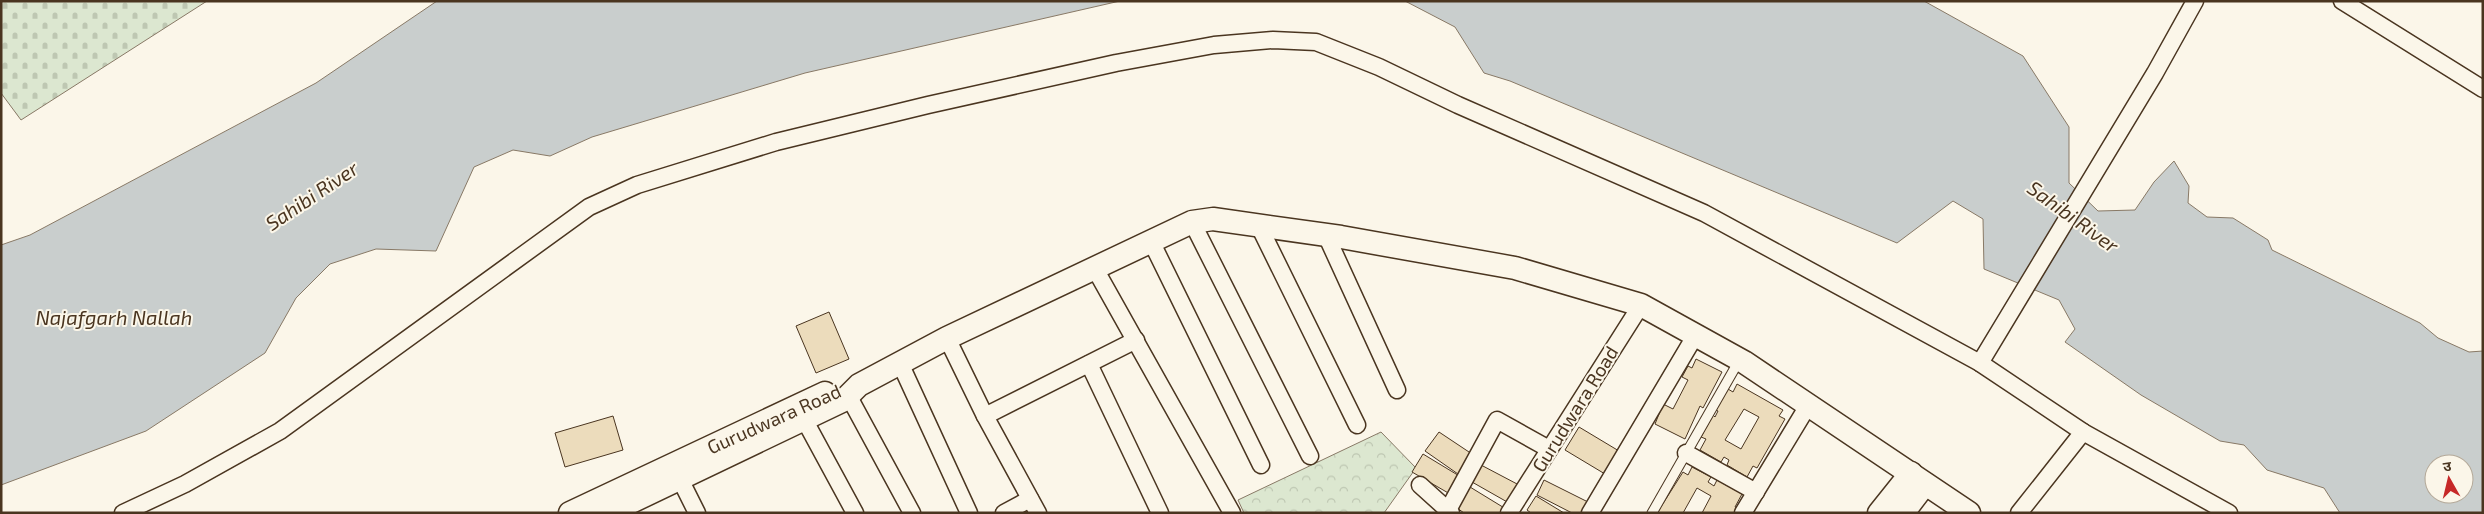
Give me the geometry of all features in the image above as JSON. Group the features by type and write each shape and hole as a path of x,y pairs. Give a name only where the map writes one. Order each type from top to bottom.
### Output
{"street":[{"path":"1980,363 2000,326 2155,73 2195,1"},
{"path":"2342,1 2483,89"},
{"path":"123,513 185,484 280,430 589,207 637,185 776,142 928,105 1126,61 1214,45 1273,40 1316,42 1370,63 1704,213 1980,363 2083,432 2229,513"},
{"path":"912,513 853,390 947,338 1094,267 1192,222 1214,220 1326,235 1515,268 1641,305 1740,359 1969,513"},
{"path":"1192,222 1310,456"},
{"path":"1258,226 1357,425"},
{"path":"1326,235 1397,390"},
{"path":"1152,241 1261,465"},
{"path":"1094,267 1232,513"},
{"name":"Gurudwara Road","path":"1509,513 1641,305"},
{"path":"1590,513 1695,336"},
{"path":"947,338 985,416 1034,506 1004,513"},
{"path":"985,416 1136,340"},
{"path":"900,363 969,513"},
{"path":"1089,364 1160,513"},
{"name":"Gurudwara Road","path":"570,513 837,388 853,390"},
{"name":"Gurudwara Road","path":"617,511 844,400 853,390"},
{"path":"1744,513 1809,404"},
{"path":"804,419 855,513"},
{"path":"1420,485 1450,511 1497,420 1549,449"},
{"path":"2019,513 2083,432"},
{"path":"1686,453 1756,492"},
{"path":"1879,513 1918,478"},
{"path":"1903,513 1918,478"},
{"path":"680,479 697,513"}],"lane":[{"path":"1652,513 1740,359"}],"green space":[{"path":"1,1 207,1 21,120 1,93"},
{"path":"1381,432 1416,468 1384,513 1244,513 1238,500"}],"water":[{"name":"Najafgarh Nallah","path":"437,1 1120,1 805,73 592,137 550,156 513,150 474,167 436,251 376,249 330,264 296,298 265,353 146,431 1,485 1,245 30,235 316,83"},
{"name":"Sahibi River","path":"1405,1 1924,1 2023,56 2069,127 2069,183 2098,211 2135,210 2154,182 2174,161 2189,186 2188,203 2207,217 2233,218 2268,240 2272,250 2420,323 2438,338 2469,352 2483,351 2483,513 2340,513 2324,488 2267,470 2244,445 2220,441 2141,395 2065,342 2075,329 2059,300 1984,269 1983,219 1953,201 1897,243 1510,81 1484,73 1455,27"}],"building":[{"path":"829,312 849,359 816,373 796,326"},
{"path":"1696,359 1722,372 1703,408 1700,406 1685,439 1655,424 1663,404 1673,409 1688,380 1682,377 1688,366 1692,368"},
{"path":"1737,384 1783,410 1779,416 1785,419 1757,468 1753,466 1747,477 1727,465 1729,460 1724,457 1721,462 1700,450 1706,439 1701,437 1713,415 1715,417 1718,411 1716,410 1728,389 1733,392","holes":["1744,409 1759,417 1741,449 1725,440"]},
{"path":"613,416 623,450 565,467 555,433"},
{"path":"1579,427 1619,451 1605,474 1565,450"},
{"path":"1439,432 1472,454 1458,474 1425,451"},
{"path":"1423,454 1461,477 1450,494 1412,472"},
{"path":"1481,465 1519,485 1509,503 1472,482"},
{"path":"1692,467 1711,477 1708,482 1714,486 1717,480 1742,494 1735,507 1737,508 1735,513 1702,513 1711,496 1697,488 1683,513 1657,513 1683,472 1688,475"},
{"path":"1544,480 1588,502 1583,513 1572,513 1537,495"},
{"path":"1470,487 1506,509 1503,513 1464,513 1457,508"},
{"path":"1536,496 1564,513 1531,513 1527,510"}]}
